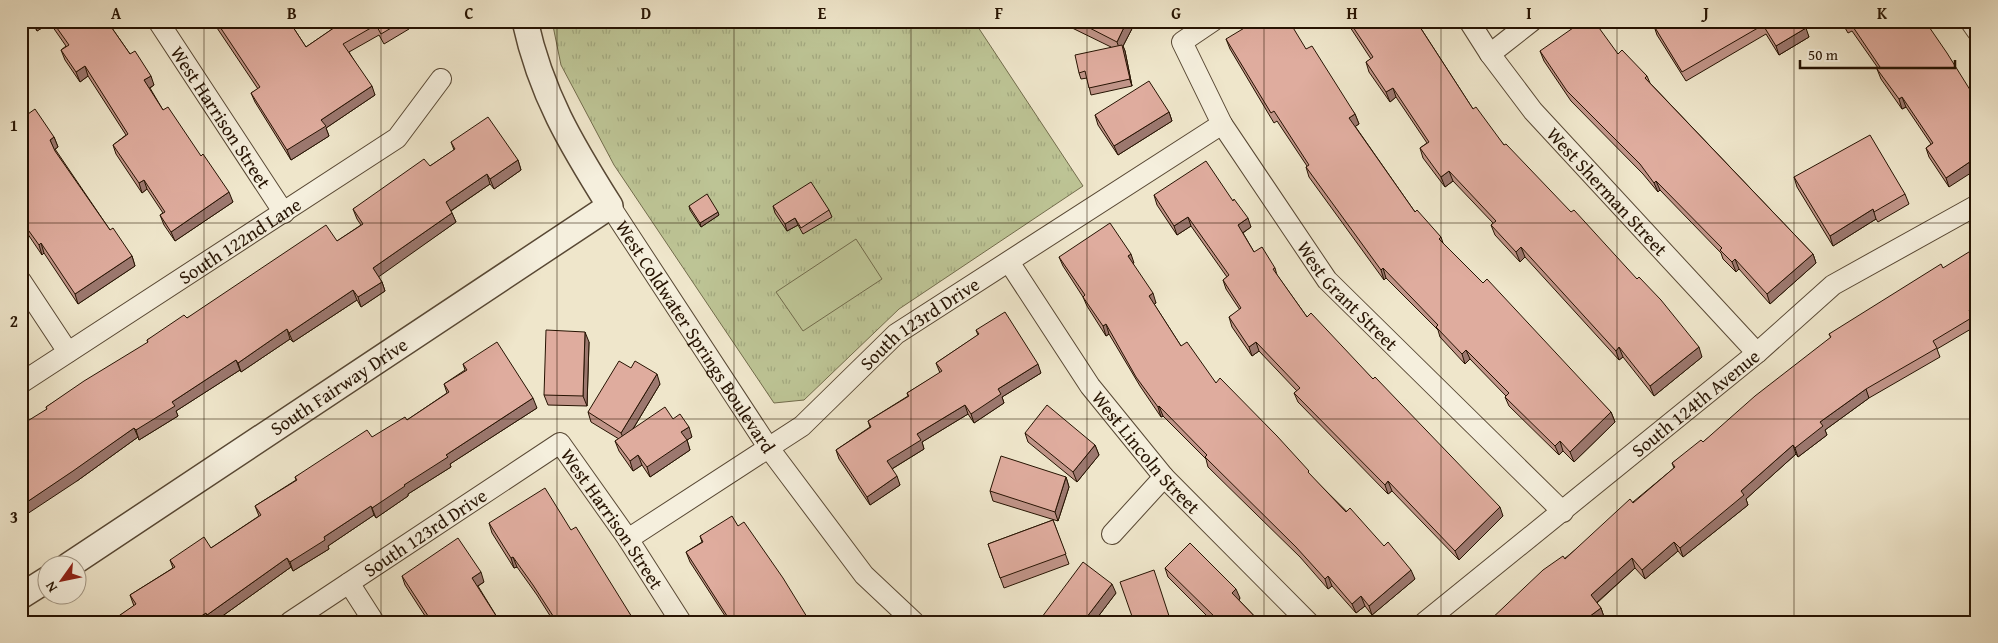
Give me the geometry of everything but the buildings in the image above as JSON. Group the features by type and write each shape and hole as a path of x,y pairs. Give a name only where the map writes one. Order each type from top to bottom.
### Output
{"street":[{"name":"West Harrison Street","path":"158,21 284,213"},
{"name":"West Coldwater Springs Boulevard","path":"525,21 532,52 556,114 570,142 610,206 768,447 864,575 914,622"},
{"name":"West Grant Street","path":"1213,21 1182,42 1222,124 1327,280 1562,512"},
{"name":"West Sherman Street","path":"1469,21 1490,54 1533,112 1757,353"},
{"path":"1490,54 1532,21"},
{"path":"1970,21 1977,31"},
{"name":"South 122nd Lane","path":"21,383 397,138 442,79"},
{"name":"South 123rd Drive","path":"628,539 802,426 896,334 1222,124"},
{"name":"South 124th Avenue","path":"1425,622 1757,353 1833,285 1977,205"},
{"name":"South Fairway Drive","path":"83,556 610,206"},
{"name":"West Lincoln Street","path":"1008,262 1090,386 1164,477 1308,622"},
{"path":"21,281 68,352"},
{"name":"West Harrison Street","path":"560,442 628,539 681,622"},
{"name":"South 123rd Drive","path":"290,622 560,442"},
{"path":"1112,534 1164,477"},
{"path":"348,583 374,622"},
{"path":"21,596 38,585"}],"green space":[{"path":"552,21 974,21 1083,186 899,309 804,400 774,403 614,165 561,65"},
{"path":"856,239 882,279 803,331 776,292"}]}
